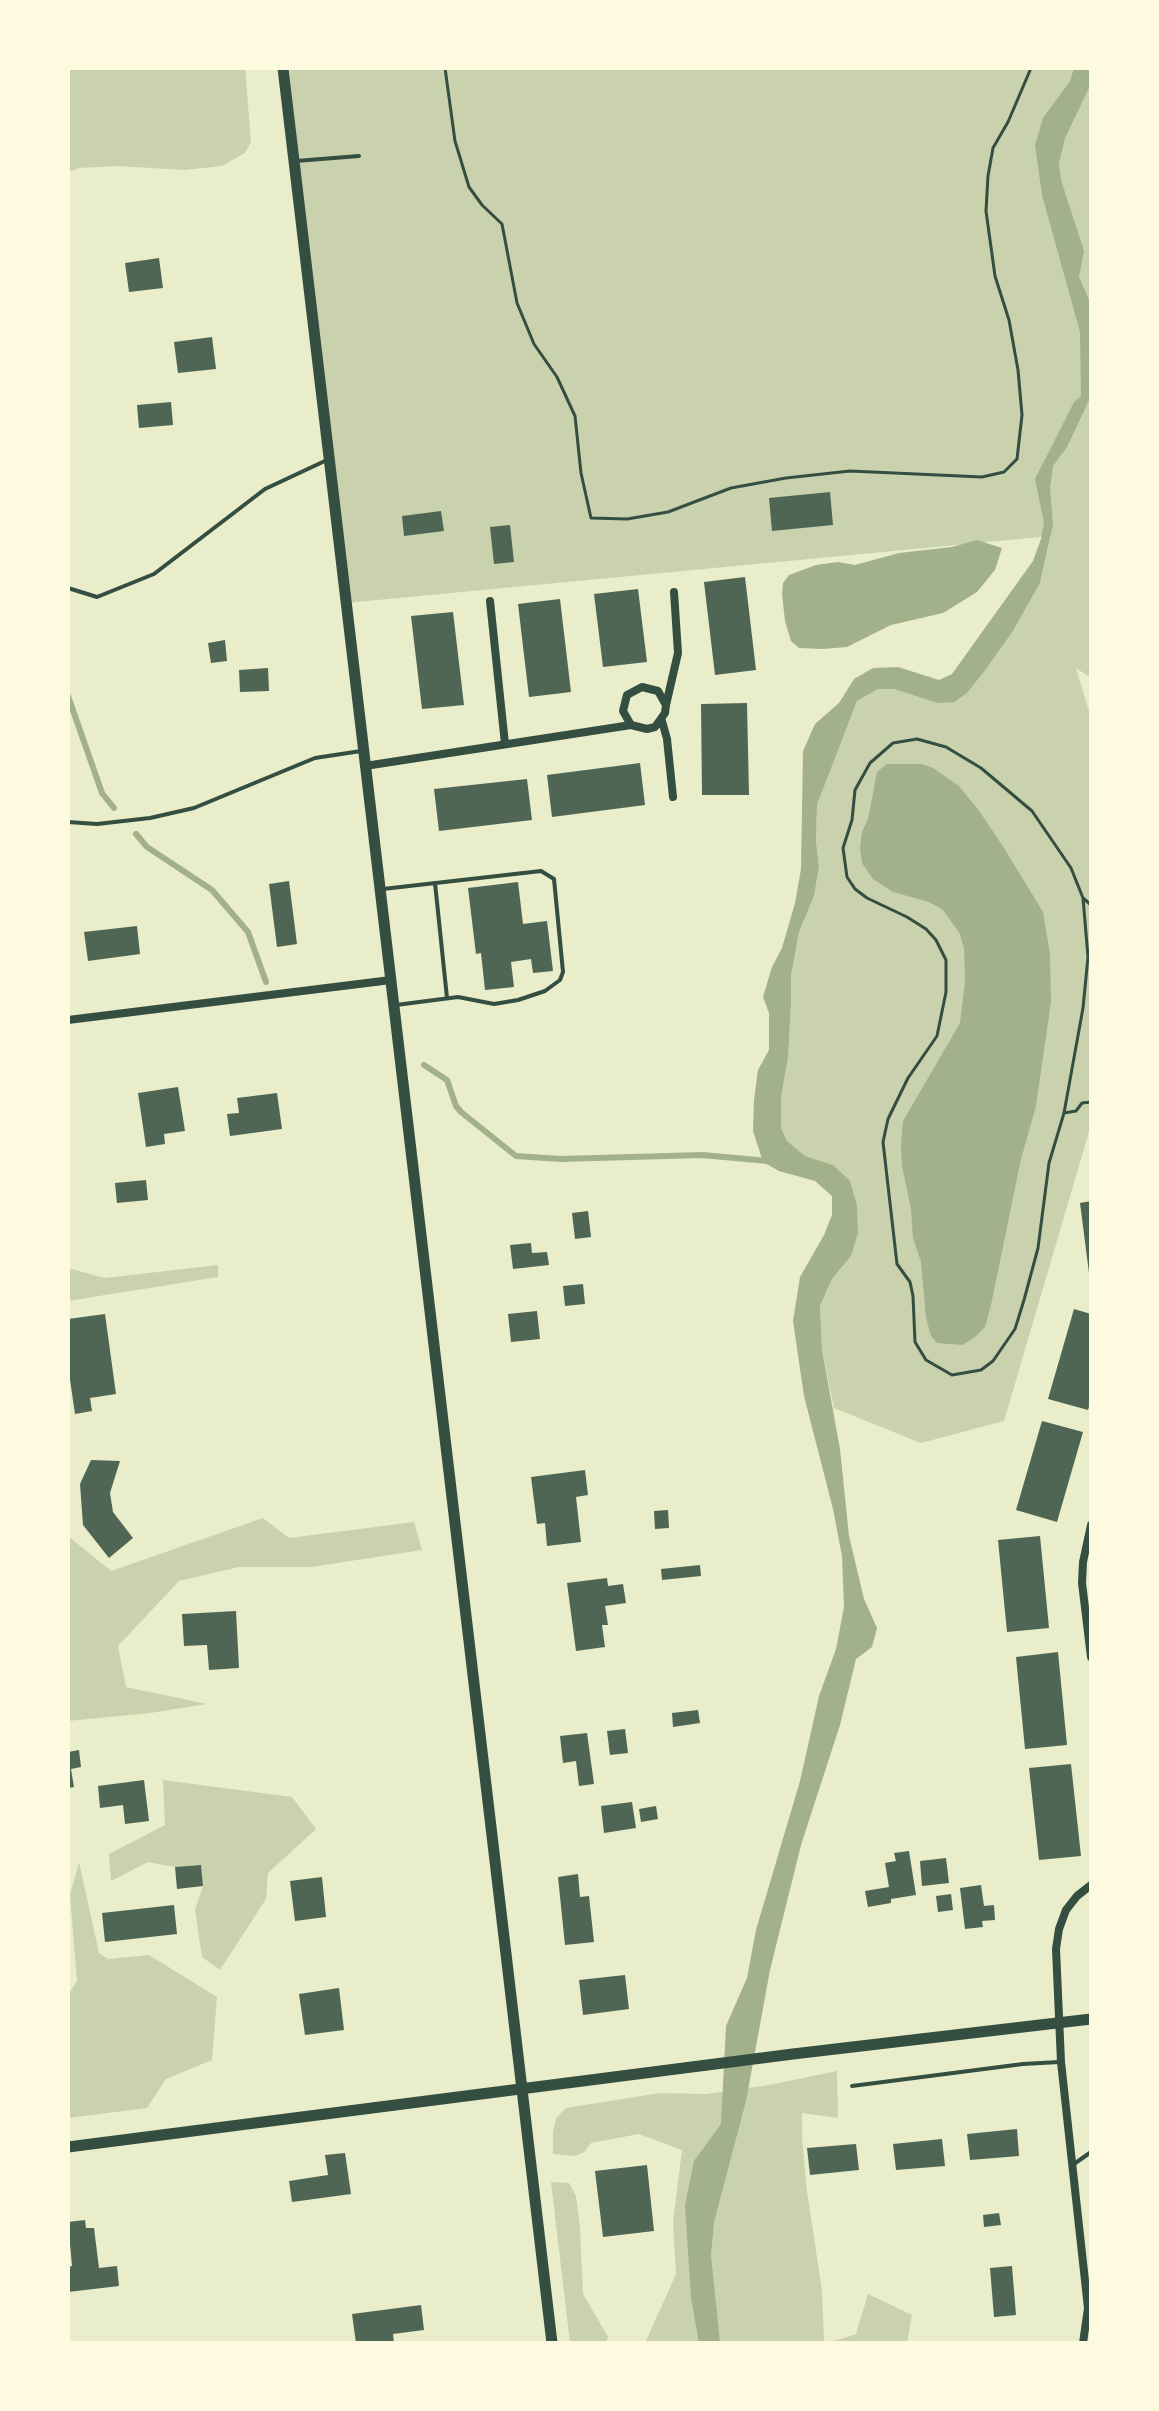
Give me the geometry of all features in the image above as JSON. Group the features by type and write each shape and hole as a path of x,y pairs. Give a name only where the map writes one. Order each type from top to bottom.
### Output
{"street":[{"path":"283,68 552,2343"},
{"path":"673,797 662,721 678,653 674,592"},
{"path":"490,601 505,744"},
{"path":"631,725 623,711 627,695 634,689 650,687 658,691 666,705"},
{"path":"365,766 631,725 647,729 662,721"},
{"path":"68,1020 391,980"},
{"path":"1091,1525 1082,1583 1091,1657"},
{"path":"1083,2343 1088,2308 1061,2062 1056,1984 1059,1929 1071,1903 1091,1885"},
{"path":"68,2147 1091,2019"}],"lane":[{"path":"294,161 359,156"},
{"path":"68,588 97,597 154,574 265,489 329,459"},
{"path":"68,822 110,823 194,808 315,758 363,750"},
{"path":"380,890 541,871 554,879 563,972 560,980 545,991 494,1004 458,997 394,1005"},
{"path":"435,883 447,998"},
{"path":"852,2086 1061,2062"},
{"path":"1072,2165 1091,2152"}],"path":[{"path":"445,68 455,141 469,187 502,224 517,303 534,344 557,377 575,416 581,473 591,518 627,519 668,512 731,488 786,478 850,471 982,477 1004,472 1017,459 1022,415 1018,370 1009,320 995,276 986,211 993,148 1031,68"},
{"path":"917,739 946,747 981,768 1032,811 1071,868 1083,898 1088,957 1083,1008 1064,1113 1049,1163 1038,1248 1015,1329 993,1361 981,1370 952,1375 926,1360 915,1342 910,1282 897,1264 883,1142 888,1119 908,1078 937,1036 946,992 946,960 936,940 926,929 867,898 855,889 847,877 843,848 852,820 855,790 870,763 893,743 917,739"},
{"path":"1083,898 1091,905"},
{"path":"1064,1113 1076,1111 1082,1103 1091,1102"}],"shaded area":[{"path":"68,68 245,68 251,142 245,153 222,166 184,170 118,166 79,168 68,172"},
{"path":"289,68 1091,68 1091,678 1076,668 1091,718 1091,1125 1004,1421 921,1443 834,1408 822,1350 820,1306 832,1279 851,1256 833,1165 805,1156 787,1141 781,1128 781,1097 788,1058 791,976 799,932 814,896 819,867 817,805 857,701 878,689 894,689 937,703 967,693 1013,631 1040,583 1051,536 346,603"},
{"path":"1074,68 1091,68 1091,84 1065,138 1059,163 1061,180 1084,251 1079,277 1091,304 1091,396 1067,447 1053,466 1050,488 1053,525 1040,583 1013,631 986,669 967,693 954,702 937,703 894,689 878,689 857,701 817,805 819,867 814,896 799,932 791,976 781,1128 787,1141 805,1156 833,1165 850,1181 857,1205 858,1233 851,1256 832,1279 820,1306 822,1350 840,1449 849,1536 864,1599 877,1628 872,1647 856,1659 840,1725 801,1845 770,1970 746,2101 714,2222 711,2255 720,2343 699,2343 691,2298 685,2205 694,2161 721,2124 726,2026 747,1978 756,1930 800,1781 819,1696 836,1649 844,1607 842,1556 804,1396 793,1321 800,1277 832,1215 832,1196 815,1181 779,1171 763,1162 753,1131 758,1070 769,1050 769,1013 763,997 772,967 782,948 801,869 803,751 815,724 839,703 854,679 873,668 898,667 939,680 952,674 1033,561 1044,523 1035,479 1074,402 1081,396 1080,332 1042,195 1035,145 1043,118 1070,81"},
{"path":"977,540 1002,548 995,570 977,592 943,613 891,625 847,647 799,648 791,641 782,594 783,583 789,575 816,565 838,562 855,565 899,553 952,547"},
{"path":"887,764 922,764 959,786 1004,848 1043,912 1050,954 1051,1002 1036,1106 1021,1159 985,1327 962,1345 937,1343 931,1336 926,1318 921,1262 913,1238 901,1145 903,1121 960,1023 965,982 964,949 960,934 943,910 929,902 893,892 873,879 862,863 862,832 868,819 877,772"},
{"path":"218,1265 218,1277 68,1301 68,1268 105,1278"},
{"path":"263,1518 289,1538 414,1522 422,1550 311,1567 239,1567 179,1581 118,1646 126,1687 207,1704 68,1721 68,1536 111,1571"},
{"path":"163,1780 292,1797 316,1829 268,1873 266,1899 220,1970 202,1957 195,1910 203,1886 201,1865 175,1867 148,1862 111,1881 109,1854 165,1825"},
{"path":"79,1862 99,1953 108,1959 149,1955 217,1997 212,2060 166,2079 147,2108 68,2118 68,1995 77,1981 70,1895"},
{"path":"837,2071 838,2118 802,2113 807,2191 822,2291 824,2343 645,2343 676,2274 673,2222 682,2150 639,2134 591,2143 584,2152 575,2156 553,2154 556,2118 566,2108 660,2093 706,2094"},
{"path":"551,2182 569,2183 576,2196 583,2294 608,2337 606,2343 570,2343"},
{"path":"868,2294 912,2315 907,2343 828,2343 856,2334"}],"building":[{"path":"159,258 163,288 129,292 125,263"},
{"path":"212,337 216,369 178,373 174,342"},
{"path":"171,402 173,425 139,428 137,405"},
{"path":"830,492 833,525 772,531 769,498"},
{"path":"441,511 444,531 404,536 402,516"},
{"path":"510,525 514,562 494,564 490,527"},
{"path":"745,577 756,670 715,675 704,582"},
{"path":"638,589 647,662 603,667 594,594"},
{"path":"560,599 571,692 529,697 518,604"},
{"path":"453,612 464,705 422,709 411,616"},
{"path":"225,640 227,661 211,663 208,643"},
{"path":"268,668 269,691 240,692 239,670"},
{"path":"747,703 749,795 702,795 701,704"},
{"path":"640,763 645,805 552,817 547,775"},
{"path":"527,779 532,820 439,831 434,789"},
{"path":"289,881 297,944 277,947 269,884"},
{"path":"518,882 523,924 547,921 553,971 533,973 531,959 511,962 514,987 485,990 481,953 476,954 468,888"},
{"path":"137,926 140,954 88,961 84,932"},
{"path":"178,1087 185,1131 164,1134 165,1144 146,1147 138,1093"},
{"path":"277,1093 282,1129 230,1136 227,1114 239,1113 237,1098"},
{"path":"146,1180 148,1200 117,1203 115,1183"},
{"path":"1091,1201 1091,1273 1089,1273 1080,1203"},
{"path":"588,1211 591,1237 575,1239 572,1213"},
{"path":"531,1243 532,1253 547,1252 549,1265 513,1269 510,1245"},
{"path":"583,1284 585,1304 565,1306 563,1286"},
{"path":"1074,1309 1091,1314 1091,1400 1088,1410 1048,1399"},
{"path":"537,1311 540,1339 511,1342 508,1314"},
{"path":"105,1314 116,1394 90,1398 92,1411 75,1414 68,1366 68,1319"},
{"path":"1042,1421 1083,1432 1057,1522 1016,1510"},
{"path":"91,1460 120,1461 110,1493 113,1512 133,1538 109,1558 83,1525 80,1484"},
{"path":"585,1470 588,1495 576,1497 581,1542 547,1546 545,1523 537,1524 531,1477"},
{"path":"668,1510 669,1528 655,1529 654,1511"},
{"path":"1040,1536 1049,1628 1007,1632 998,1540"},
{"path":"700,1565 701,1576 662,1580 661,1569"},
{"path":"607,1578 608,1586 623,1584 626,1603 605,1606 608,1625 602,1625 605,1647 576,1651 567,1583"},
{"path":"236,1611 239,1668 209,1670 207,1645 184,1646 182,1614"},
{"path":"1058,1652 1067,1745 1025,1749 1016,1657"},
{"path":"698,1710 700,1723 673,1727 672,1713"},
{"path":"625,1729 628,1753 610,1755 607,1731"},
{"path":"587,1733 594,1784 579,1786 576,1761 563,1763 560,1736"},
{"path":"79,1750 81,1767 71,1769 74,1787 68,1788 68,1752"},
{"path":"1071,1764 1081,1856 1039,1860 1029,1768"},
{"path":"144,1780 149,1821 125,1824 123,1805 100,1808 98,1786"},
{"path":"632,1802 636,1828 604,1833 601,1806"},
{"path":"656,1806 658,1819 641,1822 639,1809"},
{"path":"909,1851 916,1895 868,1907 865,1891 889,1887 885,1863 896,1861 894,1853"},
{"path":"946,1858 949,1883 922,1886 920,1861"},
{"path":"201,1865 203,1886 177,1889 175,1867"},
{"path":"578,1874 580,1897 589,1896 594,1942 565,1945 558,1877"},
{"path":"322,1877 326,1917 295,1921 290,1881"},
{"path":"981,1885 984,1906 994,1905 995,1920 982,1921 983,1927 965,1929 960,1888"},
{"path":"951,1894 953,1910 938,1912 936,1896"},
{"path":"174,1905 177,1934 105,1942 102,1913"},
{"path":"625,1975 629,2009 583,2015 579,1980"},
{"path":"339,1988 344,2030 305,2035 299,1994"},
{"path":"1017,2129 1019,2156 970,2160 967,2134"},
{"path":"942,2139 945,2166 896,2170 893,2144"},
{"path":"856,2144 859,2170 810,2175 807,2148"},
{"path":"345,2153 351,2194 292,2202 289,2181 328,2175 325,2155"},
{"path":"647,2165 654,2231 603,2237 595,2171"},
{"path":"999,2213 1001,2225 984,2227 983,2215"},
{"path":"85,2220 86,2228 94,2228 99,2268 117,2266 119,2286 68,2292 68,2267 72,2266 68,2222"},
{"path":"1012,2266 1016,2315 994,2317 990,2268"},
{"path":"421,2305 424,2330 393,2334 394,2343 356,2343 352,2314"}],"waterway":[{"path":"68,696 102,793 114,808"},
{"path":"136,834 147,847 212,890 248,932 266,982"},
{"path":"424,1065 447,1080 461,1112 516,1156 561,1159 702,1155 768,1161"}]}
